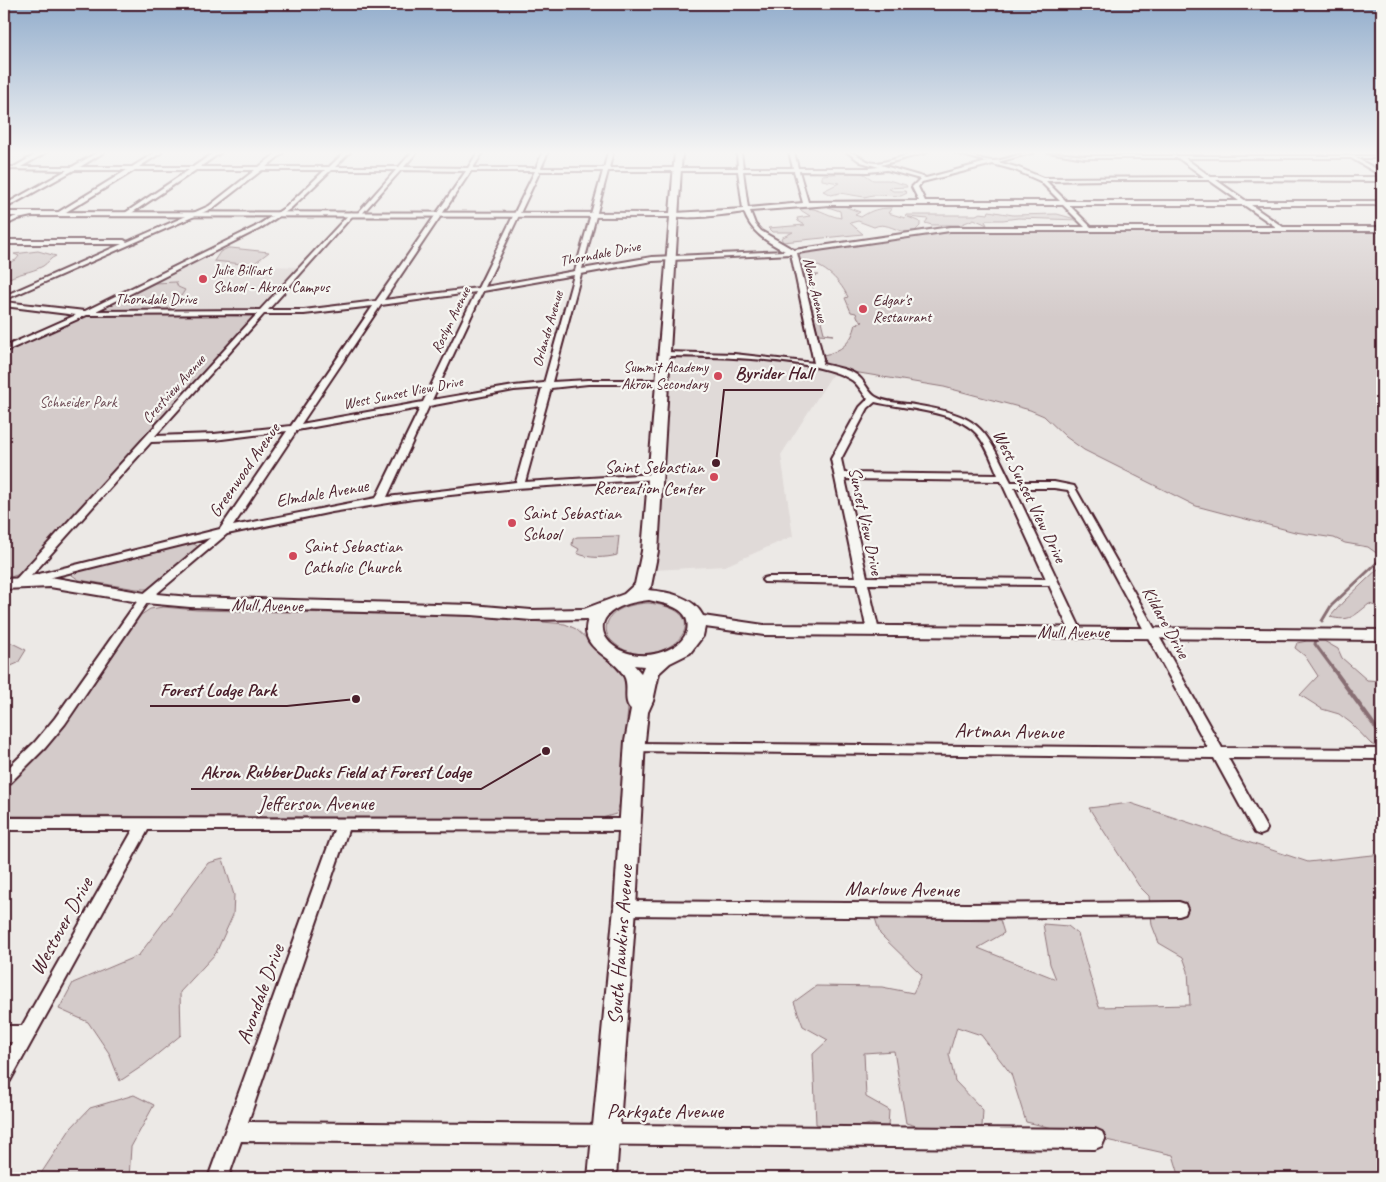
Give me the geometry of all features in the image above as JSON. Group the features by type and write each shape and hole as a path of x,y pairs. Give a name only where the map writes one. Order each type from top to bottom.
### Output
{"main road":[{"path":"675,215 676,207"}],"street":[{"path":"59,214 70,207"},
{"path":"127,214 137,207"},
{"path":"4,298 208,207"},
{"path":"4,350 244,235 280,214 288,207"},
{"name":"Crestview Avenue","path":"8,584 150,438 262,314 363,207"},
{"name":"Greenwood Avenue","path":"4,780 40,745 60,721 145,598 225,530 443,207"},
{"name":"Roslyn Avenue","path":"380,501 424,404 520,207"},
{"name":"Orlando Avenue","path":"520,484 596,207"},
{"name":"Nome Avenue","path":"745,207 746,212 758,231 793,252 819,360 818,366"},
{"path":"4,214 675,215 746,212 782,207"},
{"path":"1069,207 1089,228"},
{"path":"1251,207 1282,229"},
{"path":"4,226 16,218 34,214"},
{"path":"630,598 643,586 650,551 654,477 675,215"},
{"name":"Thorndale Drive","path":"4,304 86,312 262,314 315,312 481,289 671,257 793,252 950,229 1382,229"},
{"path":"4,242 129,242"},
{"path":"665,354 740,357 818,366 843,372 856,378 864,391 873,399"},
{"name":"West Sunset View Drive","path":"150,438 214,437 294,428 482,393 546,385 662,382"},
{"name":"West Sunset View Drive","path":"873,399 946,415 967,422 979,430 989,444 1007,481 1076,632"},
{"name":"Sunset View Drive","path":"873,399 864,407 836,459 874,631"},
{"path":"839,476 1007,481"},
{"name":"Elmdale Avenue","path":"8,584 225,530 380,501 520,484 654,477"},
{"name":"Kildare Drive","path":"1007,481 1072,488 1260,829"},
{"path":"650,551 659,589 668,598"},
{"path":"768,580 1054,582"},
{"name":"Mull Avenue","path":"8,584 50,582 145,598 214,604 472,610 531,615 586,614 609,606"},
{"path":"649,595 668,598 686,606 697,620 698,629 695,639 688,647 677,654 664,658 640,660 617,656 607,650 595,636 596,620 609,606 630,598 649,595"},
{"name":"Mull Avenue","path":"531,615 583,625 595,636"},
{"name":"Mull Avenue","path":"697,620 712,624 764,630"},
{"name":"Mull Avenue","path":"695,639 706,635 764,630 1382,634"},
{"name":"South Hawkins Avenue","path":"617,656 634,676 636,687 635,700 639,712"},
{"name":"South Hawkins Avenue","path":"602,1178 625,908 629,825 639,712 644,700 651,670 664,658"},
{"name":"Artman Avenue","path":"635,748 1382,754"},
{"name":"Jefferson Avenue","path":"4,824 629,825"},
{"name":"Westover Drive","path":"4,1075 143,825"},
{"name":"Avondale Drive","path":"218,1178 343,825"},
{"name":"Marlowe Avenue","path":"625,908 967,911 1179,909"},
{"path":"4,1034 26,1034"},
{"name":"Parkgate Avenue","path":"235,1132 1095,1139"}],"shaded area":[{"path":"197,258 263,266 302,267 260,311 94,311"},
{"path":"665,354 769,360 838,371 830,378 781,455 793,536 725,566 654,570"}],"green space":[{"path":"828,207 847,207 860,212 855,215 861,217 875,210 892,208 888,213 905,218 906,215 988,214 989,211 1013,215 1057,214 1079,220 1018,218 986,220 987,225 974,219 960,225 932,225 925,223 928,219 908,217 920,222 920,226 915,231 904,231 885,226 874,227 858,221 850,223 863,234 783,242 781,238 793,232 772,232 768,228 805,225 798,221 797,218 810,216 799,209 817,210 841,218 840,211"},
{"path":"964,230 1382,230 1382,557 1368,547 1345,543 1334,538 1295,532 1196,506 1084,450 1066,437 1044,416 1030,410 944,387 829,368 825,364 823,355 840,349 845,345 852,336 856,324 863,322 856,313 851,312 845,298 848,297 839,283 822,268 800,260 799,253"},
{"path":"228,248 269,252 252,265 214,261 220,252"},
{"path":"38,251 56,256 45,265 4,281 4,265 16,260 19,256 14,254"},
{"path":"804,275 819,275 810,276 824,333 833,335 818,334"},
{"path":"176,282 178,287 185,290 174,305 164,311 98,311 155,283"},
{"name":"Schneider Park","path":"106,314 255,316 26,568 20,574 4,579 4,353 85,316"},
{"path":"619,536 617,555 613,556 581,555 577,553 579,549 572,545 573,539 577,537"},
{"path":"188,541 199,547 149,589 137,589 79,580 72,575 74,571"},
{"path":"1382,565 1382,608 1369,604 1351,617 1342,619 1330,617 1343,602"},
{"path":"648,603 672,609 684,618 685,630 677,641 664,649 648,654 630,652 609,638 606,630 607,624 615,612 625,607"},
{"path":"163,607 197,610 473,616 565,624 576,629 627,676 630,684 620,803 616,814 602,818 4,815 4,789 54,739 141,615 150,609"},
{"path":"4,634 10,642 26,650 18,663 4,669"},
{"path":"1324,641 1338,649 1342,658 1367,680 1382,681 1382,748 1371,744 1351,723 1339,714 1322,709 1300,695 1318,676 1305,656 1295,648 1297,643"},
{"path":"1130,803 1308,862 1382,854 1382,1178 1180,1178 1173,1155 1026,1122 1011,1074 981,1035 957,1027 949,1054 955,1081 983,1110 982,1127 955,1127 930,1130 906,1123 894,1051 864,1053 866,1097 889,1110 888,1127 870,1124 847,1130 816,1124 813,1054 828,1040 803,1026 794,1002 816,986 882,987 913,993 922,975 880,934 875,918 1000,920 1004,933 978,948 1056,979 1050,964 1043,924 1068,926 1078,934 1099,1007 1190,1005 1188,971 1183,957 1159,943 1152,925 1149,896 1139,886 1089,808"},
{"path":"223,859 234,895 233,915 216,953 180,992 181,1035 144,1065 120,1081 109,1053 88,1022 59,1009 73,983 139,955 208,863"},
{"path":"134,1095 154,1105 131,1147 129,1178 38,1178 71,1128 90,1108"}],"waterway":[{"path":"1322,621 1331,606 1382,558"},
{"path":"1316,640 1315,644 1335,671"},
{"path":"1334,670 1382,736"}],"place":[{"name":"Julie Billiart School - Akron Campus","path":"203,279"},
{"name":"Edgar's Restaurant","path":"863,309"},
{"name":"Summit Academy Akron Secondary","path":"718,376"},
{"name":"Byrider Hall","path":"716,463"},
{"name":"Saint Sebastian Recreation Center","path":"714,477"},
{"name":"Saint Sebastian School","path":"512,523"},
{"name":"Saint Sebastian Catholic Church","path":"293,556"},
{"name":"Forest Lodge Park","path":"356,699"},
{"name":"Akron RubberDucks Field at Forest Lodge","path":"546,751"}]}
